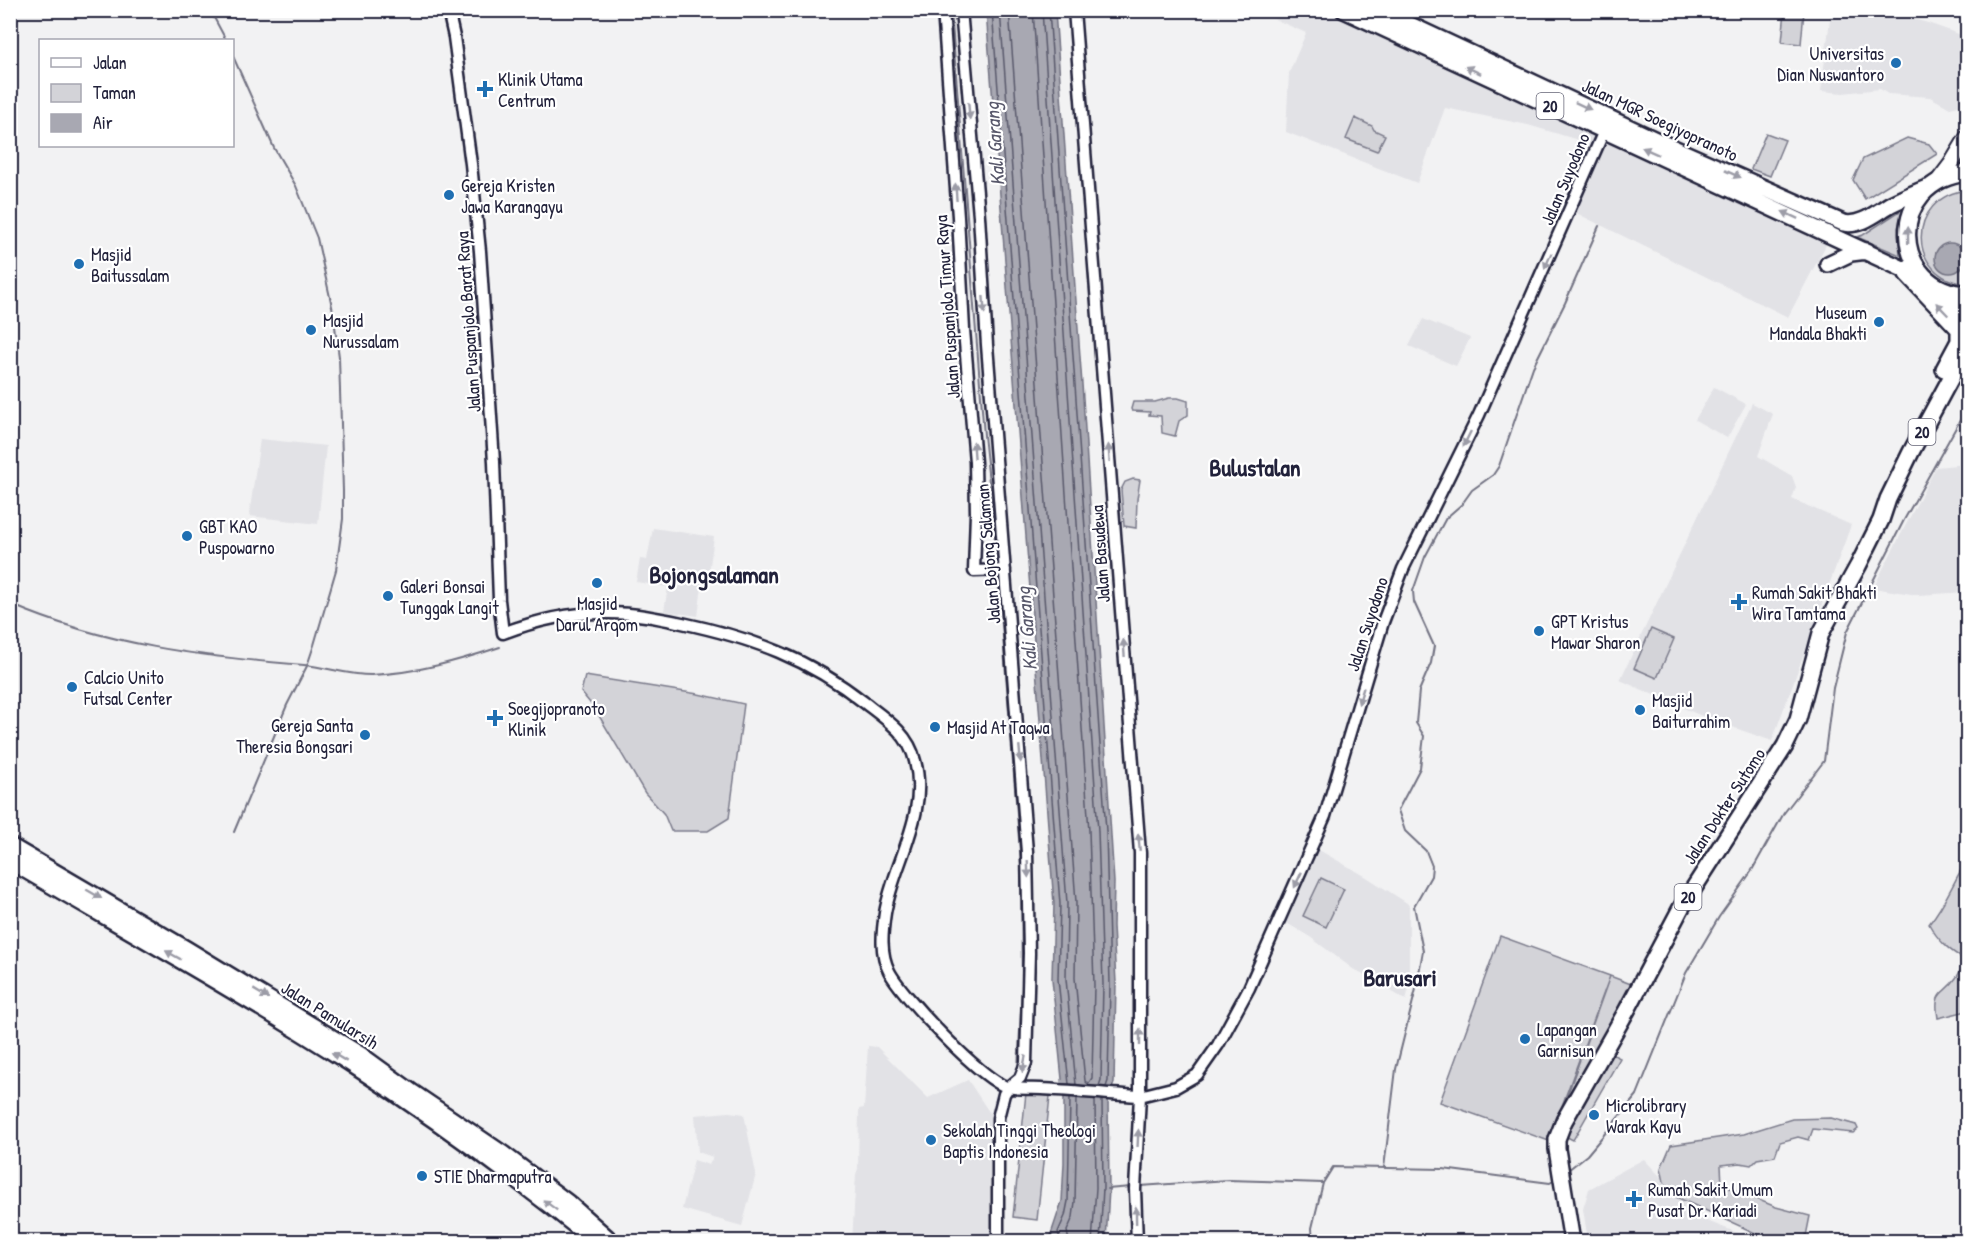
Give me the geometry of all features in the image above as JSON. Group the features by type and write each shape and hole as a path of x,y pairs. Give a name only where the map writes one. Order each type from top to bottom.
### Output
{"highway":[{"name":"Jalan MGR Soegiyopranoto","path":"1344,10 1867,251"},
{"name":"Jalan MGR Soegiyopranoto","path":"1377,10 1660,142 1843,223 1850,225 1858,223 1893,203 1932,185"},
{"name":"20","path":"1966,318 1929,281 1915,263 1910,253 1907,230 1913,207 1932,185 1954,174 1968,173"},
{"name":"20","path":"1867,251 1950,291 1968,294"},
{"path":"1828,264 1851,253 1867,251"},
{"path":"1883,258 1909,276 1959,329 1959,341 1929,396 1930,416"},
{"name":"Jalan Dokter Sutomo","path":"1572,1242 1556,1144 1564,1121 1681,908 1785,746 1798,719 1821,634 1881,520 1888,499 1930,416 1968,346"},
{"name":"Jalan Dokter Sutomo","path":"1881,520 1896,502 1968,368"},
{"name":"Jalan Pamularsih","path":"10,846 362,1056 413,1094 512,1161 568,1203 612,1242"},
{"name":"Jalan Pamularsih","path":"10,861 108,920 186,963 348,1062 449,1130 596,1242"}],"main road":[{"path":"1932,185 1951,164 1968,136"}],"street":[{"name":"Jalan Puspanjolo Barat Raya","path":"448,10 454,37 477,220 503,633 555,618 609,613 657,618 742,637 806,664 854,694 891,722 912,751 918,773 919,790 911,830 888,900 882,934 885,959 889,970 908,998 983,1072 1008,1088"},
{"name":"Jalan Puspanjolo Timur Raya","path":"942,10 949,76 975,462 977,571 1003,570"},
{"name":"Jalan Bojong Salaman","path":"961,10 979,216 986,371 1024,801 1029,942 1026,1064 1020,1078 1008,1088 1001,1100 997,1128 998,1242"},
{"name":"Jalan Basudewa","path":"1074,10 1140,853 1140,1095 1136,1185 1137,1242"},
{"path":"949,76 966,77"},
{"name":"Jalan Suyodono","path":"1008,1088 1140,1095 1176,1087 1197,1075 1218,1045 1249,988 1325,816 1383,622 1403,569 1479,415 1604,131"},
{"path":"969,372 986,371"}],"shaded area":[{"path":"1256,11 1328,11 1828,241 1788,317 1568,209 1592,151 1592,144 1528,125 1445,108 1417,183 1286,132 1289,73 1306,33"},
{"name":"Universitas Dian Nuswantoro","path":"1831,11 1891,13 1967,37 1967,104 1950,108 1930,97 1888,94 1880,89 1843,93 1821,91"},
{"path":"1423,319 1470,338 1456,366 1409,346"},
{"path":"1714,387 1746,404 1727,438 1695,420"},
{"name":"Rumah Sakit Bhakti Wira Tamtama","path":"1752,403 1773,414 1758,456 1792,476 1796,487 1792,499 1851,525 1772,741 1704,717 1620,680"},
{"path":"260,439 326,446 318,524 249,516"},
{"path":"1967,464 1967,592 1918,595 1873,588 1936,467"},
{"path":"653,528 714,537 707,586 702,586 698,616 664,611 668,587 636,582 640,559 647,560"},
{"path":"1317,849 1365,876 1409,906 1409,988 1406,1000 1353,969 1310,937 1285,922"},
{"name":"Sekolah Tinggi Theologi Baptis Indonesia","path":"868,1046 877,1047 928,1098 968,1080 1004,1130 995,1231 979,1241 852,1242 858,1169 859,1109 864,1108"},
{"path":"729,1112 744,1114 756,1174 742,1226 682,1209 694,1160 709,1165 713,1157 698,1152 695,1115"},
{"name":"Rumah Sakit Umum Pusat Dr. Kariadi","path":"1644,1159 1699,1218 1759,1241 1588,1241 1583,1209 1589,1189"}],"green space":[{"path":"1785,11 1804,11 1801,44 1782,42"},
{"path":"1355,118 1385,135 1377,151 1346,139"},
{"path":"1766,133 1785,140 1770,176 1751,169"},
{"path":"1907,138 1929,144 1937,154 1865,199 1853,180 1863,159"},
{"path":"1967,190 1967,284 1947,279 1933,268 1924,253 1921,237 1924,221 1933,207 1947,196"},
{"path":"1903,209 1898,228 1900,255 1857,237 1863,235"},
{"path":"1169,398 1188,401 1188,415 1179,421 1175,436 1162,433 1161,416 1131,409 1133,402 1155,402"},
{"path":"1133,479 1140,480 1136,528 1124,526 1121,490 1125,482"},
{"path":"1651,629 1674,639 1657,678 1634,668"},
{"path":"585,676 698,694 744,704 729,818 708,831 671,831 664,814 645,793 595,709 581,692"},
{"path":"1967,860 1967,1011 1938,1018 1938,997 1952,984 1965,960 1944,945 1929,924"},
{"path":"1321,878 1344,889 1326,927 1303,916"},
{"name":"Lapangan Garnisun","path":"1500,936 1610,976 1549,1141 1440,1102"},
{"path":"1610,976 1636,986 1554,1132"},
{"path":"1606,1051 1620,1058 1573,1140 1561,1134"},
{"path":"1026,1093 1050,1096 1037,1220 1013,1217"},
{"path":"1831,1118 1856,1125 1858,1129 1853,1133 1813,1129 1809,1140 1798,1137 1780,1142 1775,1156 1757,1159 1751,1165 1740,1163 1721,1165 1722,1185 1776,1207 1810,1216 1805,1241 1776,1241 1764,1237 1676,1197 1664,1182 1661,1168 1671,1145 1744,1134 1792,1119"}],"water":[{"path":"986,11 1055,11 1114,882 1113,926 1116,983 1114,1083 1108,1098 1109,1189 1106,1241 1056,1241 1051,1234 1062,1201 1064,1163 1064,1099 1052,979 1054,904"},
{"path":"1950,243 1956,244 1964,252 1964,264 1956,272 1950,273 1944,272 1936,264 1935,258 1936,252 1944,244"}],"waterway":[{"path":"210,10 225,39"},
{"path":"951,10 984,435 998,567"},
{"path":"234,58 274,148 296,186 317,238 333,311 339,357 343,491 343,519 336,570 314,645 307,666 287,705 234,832"},
{"path":"1384,1168 1396,1069 1423,951 1414,906 1431,876 1432,866 1426,851 1405,831 1398,810 1420,768 1424,736 1416,723 1419,691 1431,663 1434,646 1414,602 1413,591 1425,557 1446,518 1462,504 1472,490 1493,475 1499,466 1533,367 1565,303 1599,226"},
{"path":"1568,1170 1587,1155 1637,1095 1686,973 1719,917 1751,872 1784,813 1824,761 1833,688 1847,632 1904,520 1968,406"},
{"path":"998,573 1021,864 1022,990 1018,1070"},
{"path":"10,604 82,630 154,647 228,658 312,666 362,675 421,669 500,647"},
{"path":"1140,1186 1228,1180 1323,1183 1333,1167 1443,1169 1550,1183 1556,1179"},
{"path":"1313,1242 1312,1228 1323,1183"},
{"path":"1107,1189 1131,1187"}],"place":[{"name":"Universitas Dian Nuswantoro","path":"1896,63"},
{"name":"Klinik Utama Centrum","path":"485,89"},
{"name":"Gereja Kristen Jawa Karangayu","path":"449,195"},
{"name":"Masjid Baitussalam","path":"79,264"},
{"name":"Museum Mandala Bhakti","path":"1879,322"},
{"name":"Masjid Nurussalam","path":"311,330"},
{"name":"GBT KAO Puspowarno","path":"187,536"},
{"name":"Masjid Darul Arqom","path":"597,583"},
{"name":"Galeri Bonsai Tunggak Langit","path":"388,596"},
{"name":"Rumah Sakit Bhakti Wira Tamtama","path":"1739,602"},
{"name":"GPT Kristus Mawar Sharon","path":"1539,631"},
{"name":"Calcio Unito Futsal Center","path":"72,687"},
{"name":"Masjid Baiturrahim","path":"1640,710"},
{"name":"Soegijopranoto Klinik","path":"495,718"},
{"name":"Masjid At Taqwa","path":"935,727"},
{"name":"Gereja Santa Theresia Bongsari","path":"365,735"},
{"name":"Lapangan Garnisun","path":"1525,1039"},
{"name":"Microlibrary Warak Kayu","path":"1594,1115"},
{"name":"Sekolah Tinggi Theologi Baptis Indonesia","path":"931,1140"},
{"name":"STIE Dharmaputra","path":"422,1176"},
{"name":"Rumah Sakit Umum Pusat Dr. Kariadi","path":"1634,1199"}],"district":[{"name":"Bulustalan","path":"1255,467"},
{"name":"Bojongsalaman","path":"714,574"},
{"name":"Barusari","path":"1400,977"}],"water label":[{"name":"Kali Garang","path":"994,144"},
{"name":"Kali Garang","path":"1026,629"}]}
